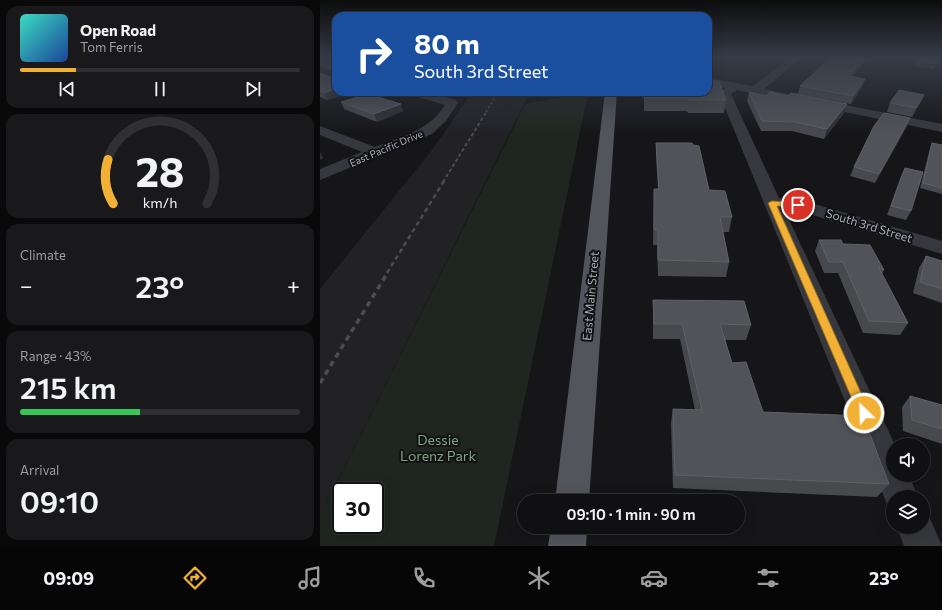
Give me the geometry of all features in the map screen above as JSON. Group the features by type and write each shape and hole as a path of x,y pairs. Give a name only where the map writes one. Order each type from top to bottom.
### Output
{"main road":[{"name":"East Main Street","path":"573,494 611,96"},
{"path":"568,546 569,534"}],"street":[{"path":"716,82 942,128"},
{"path":"754,91 765,82"},
{"path":"734,86 725,93 898,490"},
{"name":"East Pacific Drive","path":"320,175 427,131 434,126 447,112 452,103 429,96"},
{"path":"320,130 375,152"},
{"name":"South 3rd Street","path":"772,203 798,205 942,248"},
{"path":"918,534 923,546"}],"shaded area":[{"path":"469,96 528,96 337,482 332,482 332,493 320,517 320,289 432,150"}],"green space":[{"name":"Dessie Lorenz Park","path":"571,96 587,96 494,546 320,546 320,517 332,493 332,534 384,534 384,482 337,482 525,104"}],"building":[{"path":"320,82 332,82 332,90 324,93 320,91"},
{"path":"712,82 720,82 726,100 689,100 688,98 644,98 644,96 712,96"},
{"path":"804,82 863,82 853,96 800,86"},
{"path":"899,90 924,95 916,108 890,103"},
{"path":"749,92 766,96 770,92 788,96 791,93 847,104 827,129 794,122 762,121"},
{"path":"360,96 374,96 401,104 374,114 341,102"},
{"path":"884,113 910,118 879,174 854,167 874,126"},
{"path":"656,143 692,143 693,145 699,146 709,190 725,191 732,217 720,217 729,262 658,260 658,230 654,229 654,189 659,189"},
{"path":"932,143 942,145 942,188 923,183"},
{"path":"905,168 923,172 911,211 891,206"},
{"path":"819,240 841,240 843,244 870,245 884,270 879,268 908,323 869,321 843,262 829,262"},
{"path":"926,256 942,261 942,289 920,282"},
{"path":"653,300 744,301 751,325 720,324 732,363 746,362 763,412 863,416 886,476 886,482 888,482 889,484 675,475 673,409 702,410 682,324 654,324"},
{"path":"910,396 942,405 942,429 912,420"}],"railway":[{"path":"486,112 496,96"},
{"path":"443,182 487,111"},
{"path":"387,273 444,181"},
{"path":"320,383 388,272"}],"route":[{"path":"798,205 772,203 864,413"}]}
